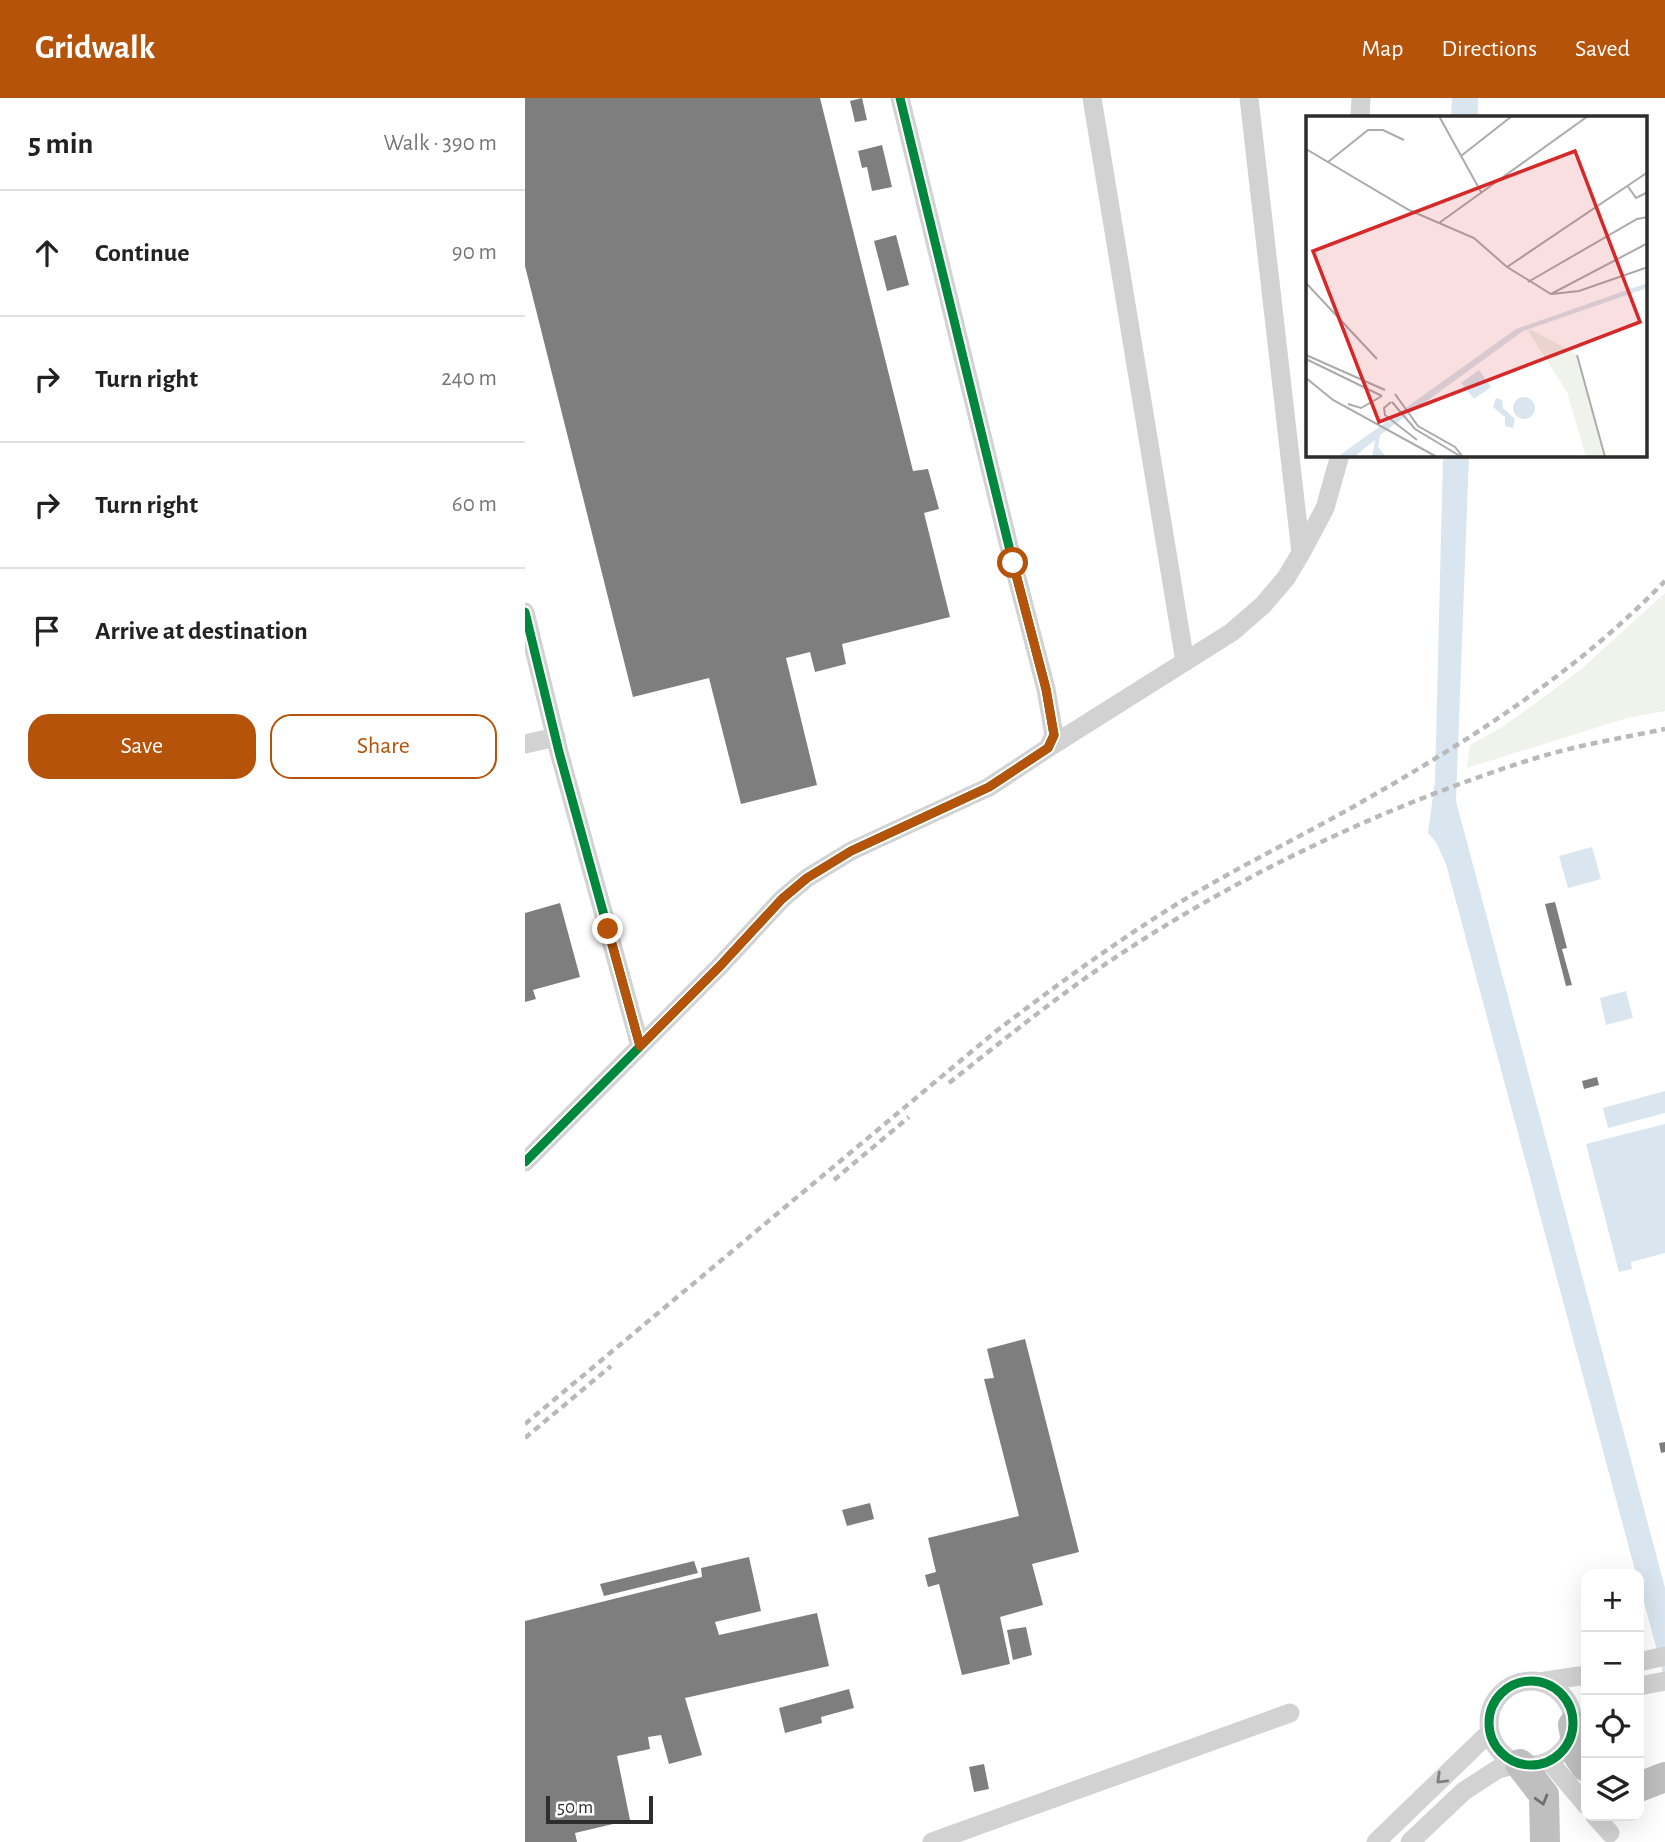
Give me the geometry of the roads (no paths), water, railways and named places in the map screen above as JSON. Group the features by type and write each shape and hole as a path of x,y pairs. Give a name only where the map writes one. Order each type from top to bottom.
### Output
{"highway":[{"path":"1579,1717 1581,1760"},
{"path":"1535,1763 1544,1796 1545,1842"},
{"path":"1644,1785 1665,1777"}],"street":[{"path":"900,98 1046,689 1054,735 1048,748"},
{"path":"1092,98 1185,662"},
{"path":"1249,98 1301,553"},
{"path":"1360,116 1361,98"},
{"path":"525,1162 720,966 782,899 807,878 851,851 989,787 1232,632 1263,605 1286,578 1325,508 1339,457"},
{"path":"525,612 640,1046"},
{"path":"525,744 556,737"},
{"path":"1644,1661 1665,1656"},
{"path":"1581,1676 1521,1683 1502,1693 1491,1711 1490,1732 1501,1752 1535,1763 1581,1801"},
{"path":"1410,1842 1464,1791 1498,1769 1535,1763 1566,1746 1579,1717 1561,1694 1538,1682"},
{"path":"932,1842 1290,1713"},
{"path":"1376,1842 1490,1732"},
{"path":"1599,1821 1610,1833"}],"railway":[{"path":"525,1424 1039,998 1177,904 1344,812 1472,736 1592,648 1665,581"},
{"path":"949,1083 1048,1005 1110,961 1159,929 1262,871 1370,820 1481,776 1584,745 1665,729"},
{"path":"834,1180 909,1117"},
{"path":"525,1438 611,1366"}]}
